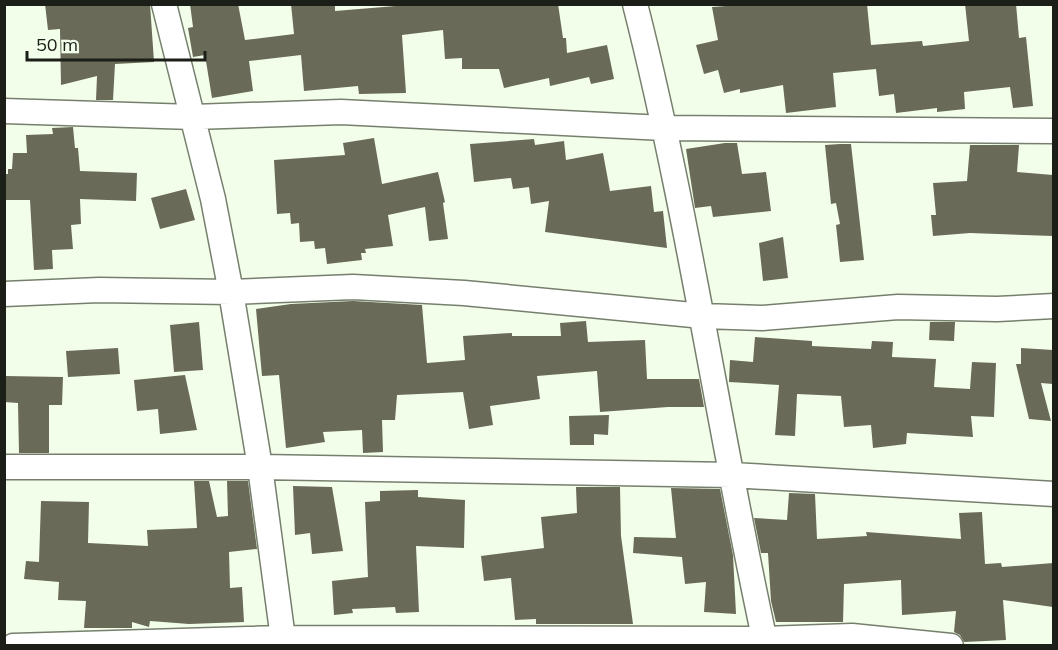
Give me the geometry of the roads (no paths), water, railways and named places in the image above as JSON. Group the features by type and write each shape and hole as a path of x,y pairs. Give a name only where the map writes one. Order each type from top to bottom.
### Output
{"street":[{"path":"164,4 213,199 231,292 260,467 283,642"},
{"path":"635,4 664,128 703,316 765,642"},
{"path":"4,111 193,117 341,112 664,128 1053,131"},
{"path":"4,294 99,290 231,292 353,287 464,293 703,316 762,318 898,307 997,309 1053,306"},
{"path":"4,467 260,467 732,475 1053,494"},
{"path":"13,645 283,642 765,642 852,636 951,645"}]}
